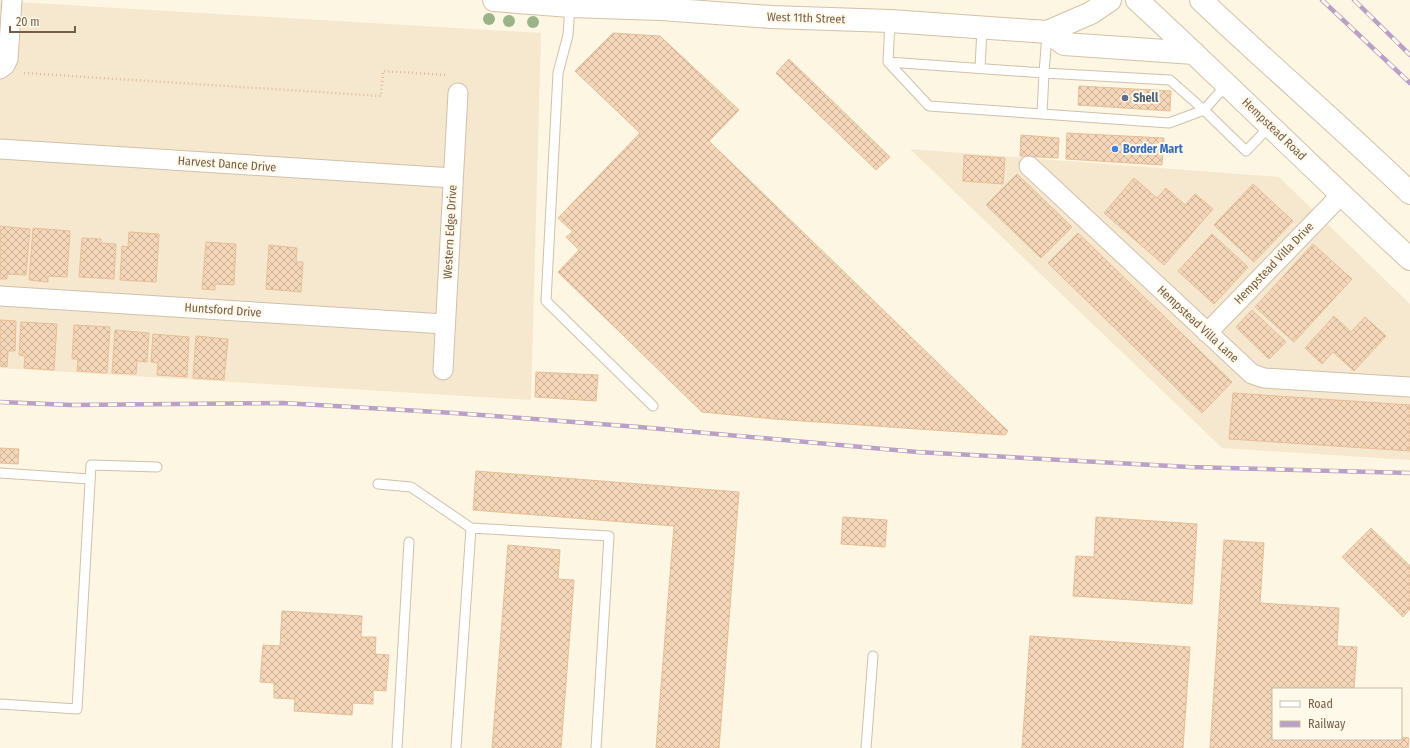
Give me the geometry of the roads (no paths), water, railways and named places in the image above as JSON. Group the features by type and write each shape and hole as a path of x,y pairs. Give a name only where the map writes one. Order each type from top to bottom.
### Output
{"main road":[{"name":"West 11th Street","path":"494,0 570,6 661,9 747,7 771,17 890,21 1047,32 1091,13 1110,0"},
{"name":"Hempstead Road","path":"1137,0 1410,259"},
{"path":"1201,0 1237,35 1370,154 1410,193"},
{"path":"1047,32 1064,44 1194,53"}],"street":[{"path":"0,68 5,65 8,59 12,0"},
{"name":"Western Edge Drive","path":"443,370 458,94"},
{"name":"Harvest Dance Drive","path":"0,149 453,178"},
{"name":"Hempstead Villa Lane","path":"1029,166 1252,374 1264,378 1410,387"},
{"name":"Hempstead Villa Drive","path":"1207,333 1341,195"},
{"name":"Huntsford Drive","path":"0,296 445,324"}],"lane":[{"path":"570,6 568,35 558,73 546,300 653,406"},
{"path":"890,21 888,62 929,106 1169,122 1204,110 1227,84"},
{"path":"980,68 982,27"},
{"path":"1042,114 1047,32"},
{"path":"888,62 1170,80 1204,110 1246,151 1270,126"},
{"path":"0,704 77,709 91,465 157,467"},
{"path":"0,473 90,479"},
{"path":"378,484 411,487 471,528 609,536 596,748"},
{"path":"456,748 471,528"},
{"path":"397,748 408,542"},
{"path":"866,748 874,656"}],"railway":[{"path":"1322,0 1410,83"},
{"path":"1354,0 1410,55"},
{"path":"0,402 71,405 283,403 454,413 639,427 917,452 1189,467 1410,473"}],"place":[{"name":"Shell","path":"1125,98"},
{"name":"Border Mart","path":"1115,149"}]}
